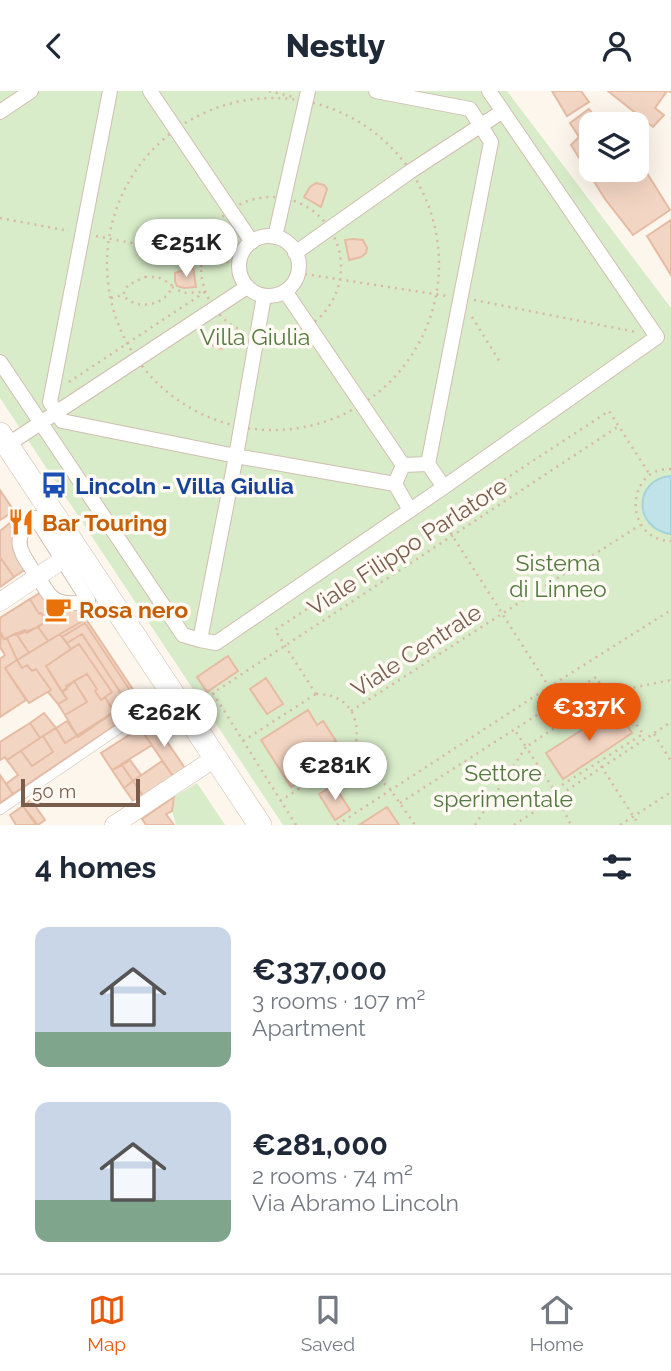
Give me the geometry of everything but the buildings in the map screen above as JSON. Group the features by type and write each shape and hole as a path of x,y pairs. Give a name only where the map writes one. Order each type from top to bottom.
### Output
{"street":[{"path":"0,112 31,91"},
{"path":"110,91 51,393 50,402 62,421 395,484"},
{"path":"150,91 252,242"},
{"path":"376,91 470,109 491,142 428,464 444,487"},
{"path":"0,362 183,635 216,643 657,337 489,91"},
{"path":"275,237 307,95"},
{"path":"295,253 411,171 503,111"},
{"path":"266,236 275,237 290,245 295,253 298,273 285,291 278,295 264,296 247,287 239,264 244,249 252,242 266,236"},
{"path":"247,287 56,412 4,440 69,555 89,600 78,604 50,596 24,558 19,540 21,532 36,518 69,555 172,694 260,825"},
{"path":"285,291 403,465"},
{"path":"200,640 264,296"},
{"path":"403,465 428,464"},
{"path":"395,484 403,465"},
{"path":"395,484 410,510"},
{"path":"0,602 69,555"},
{"path":"114,825 215,758"}],"lane":[{"path":"0,810 172,694"}],"path":[{"path":"269,91 307,95 347,114 383,138 411,171 430,209 437,240 437,295 424,336 399,374 362,405 327,423 284,431 241,429 200,415 164,391 135,359 115,320 106,277 108,238 122,192 146,155 176,129 218,106 262,97 307,95"},
{"path":"264,197 284,198 302,204 317,214 330,229 338,244 340,280 329,306 309,327 293,335 256,337 240,331 214,309 205,292 200,269 201,257 206,239 216,223 230,210 246,201 264,197"},
{"path":"0,218 239,264"},
{"path":"298,273 460,298 657,337"},
{"path":"124,295 128,285 145,277 165,279 172,287 184,293 205,292"},
{"path":"124,295 134,303 152,304 168,295 172,287"},
{"path":"51,393 205,292"},
{"path":"111,298 124,295"},
{"path":"468,312 500,362"},
{"path":"316,694 275,630 442,520 610,411 650,475"},
{"name":"Viale Filippo Parlatore","path":"243,741 213,693 619,426"},
{"path":"671,469 665,468 650,475 641,484 635,497 635,511 640,525 650,535 663,541 671,541"},
{"path":"442,520 558,701"},
{"name":"Viale Centrale","path":"351,711 640,525"},
{"path":"337,825 671,610"},
{"path":"400,803 596,677 606,693"},
{"path":"475,825 526,747 606,693 671,680"},
{"path":"554,790 643,734 614,692"},
{"path":"280,801 354,754 358,738 356,723 351,711 342,701 329,694 316,694 243,741 280,801 296,825"},
{"path":"513,825 671,722"},
{"path":"514,730 554,790 571,825"},
{"path":"654,733 671,761"},
{"path":"354,754 390,789 415,825"},
{"path":"599,762 639,825"},
{"path":"620,825 671,792"}],"green space":[{"name":"Villa Giulia","path":"0,91 507,91 671,308 671,825 283,825 0,398"},
{"path":"197,783 225,825 176,825 172,811 174,797"}],"water":[{"path":"671,476 671,534 650,523 642,504 644,494 650,486 659,479"}],"place":[{"name":"Lincoln - Villa Giulia","path":"54,485"},
{"name":"Bar Touring","path":"21,522"},
{"name":"Rosa nero","path":"58,609"}],"park label":[{"name":"Sistema di Linneo","path":"558,575"},
{"name":"Settore sperimentale","path":"503,785"}]}
